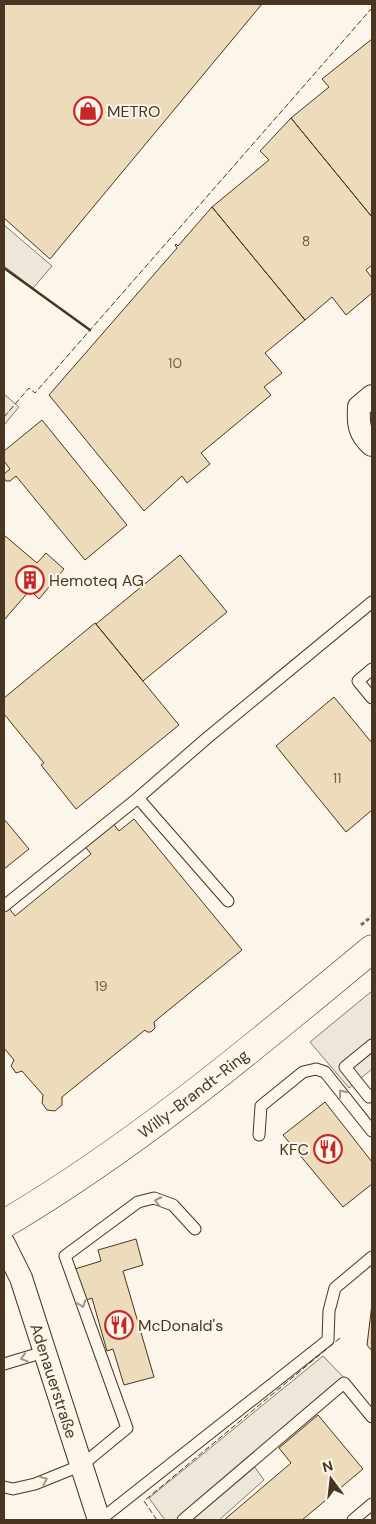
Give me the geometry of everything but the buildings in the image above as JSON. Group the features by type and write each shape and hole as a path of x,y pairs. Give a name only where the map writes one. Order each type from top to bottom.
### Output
{"street":[{"path":"372,396 359,407 358,423 366,440 372,445"},
{"name":"Willy-Brandt-Ring","path":"4,1224 54,1194 173,1110 372,949"},
{"name":"Adenauerstraße","path":"4,1244 21,1278 99,1520"}],"lane":[{"path":"4,906 138,798 207,738 372,602"},
{"path":"372,669 358,681 372,698"},
{"path":"138,798 228,901"},
{"path":"372,1045 345,1067 369,1097 372,1095"},
{"path":"259,1135 262,1106 303,1072 316,1069 325,1072 372,1131"},
{"path":"4,1487 13,1489 35,1484 82,1465 127,1428 65,1256 138,1202 154,1198 173,1206 195,1229"},
{"path":"99,1520 328,1340 328,1311 335,1288 372,1257"},
{"path":"4,1364 44,1352"},
{"path":"184,1520 344,1383 372,1417"},
{"path":"353,1520 372,1504"}],"shaded area":[{"path":"4,225 52,266 33,288 4,266"},
{"path":"4,394 19,407 4,425"},
{"path":"372,991 372,1069 349,1088 310,1042"},
{"path":"323,1356 349,1383 254,1466 264,1480 219,1520 165,1520 149,1498"}],"fence":[{"path":"4,417 29,388 35,393 372,8"},
{"path":"157,1520 144,1501 340,1338"}],"wall":[{"path":"4,268 90,330"}],"place":[{"name":"METRO","path":"88,111"},
{"name":"Hemoteq AG","path":"30,580"},
{"name":"KFC","path":"328,1149"},
{"name":"McDonald's","path":"119,1325"}]}
